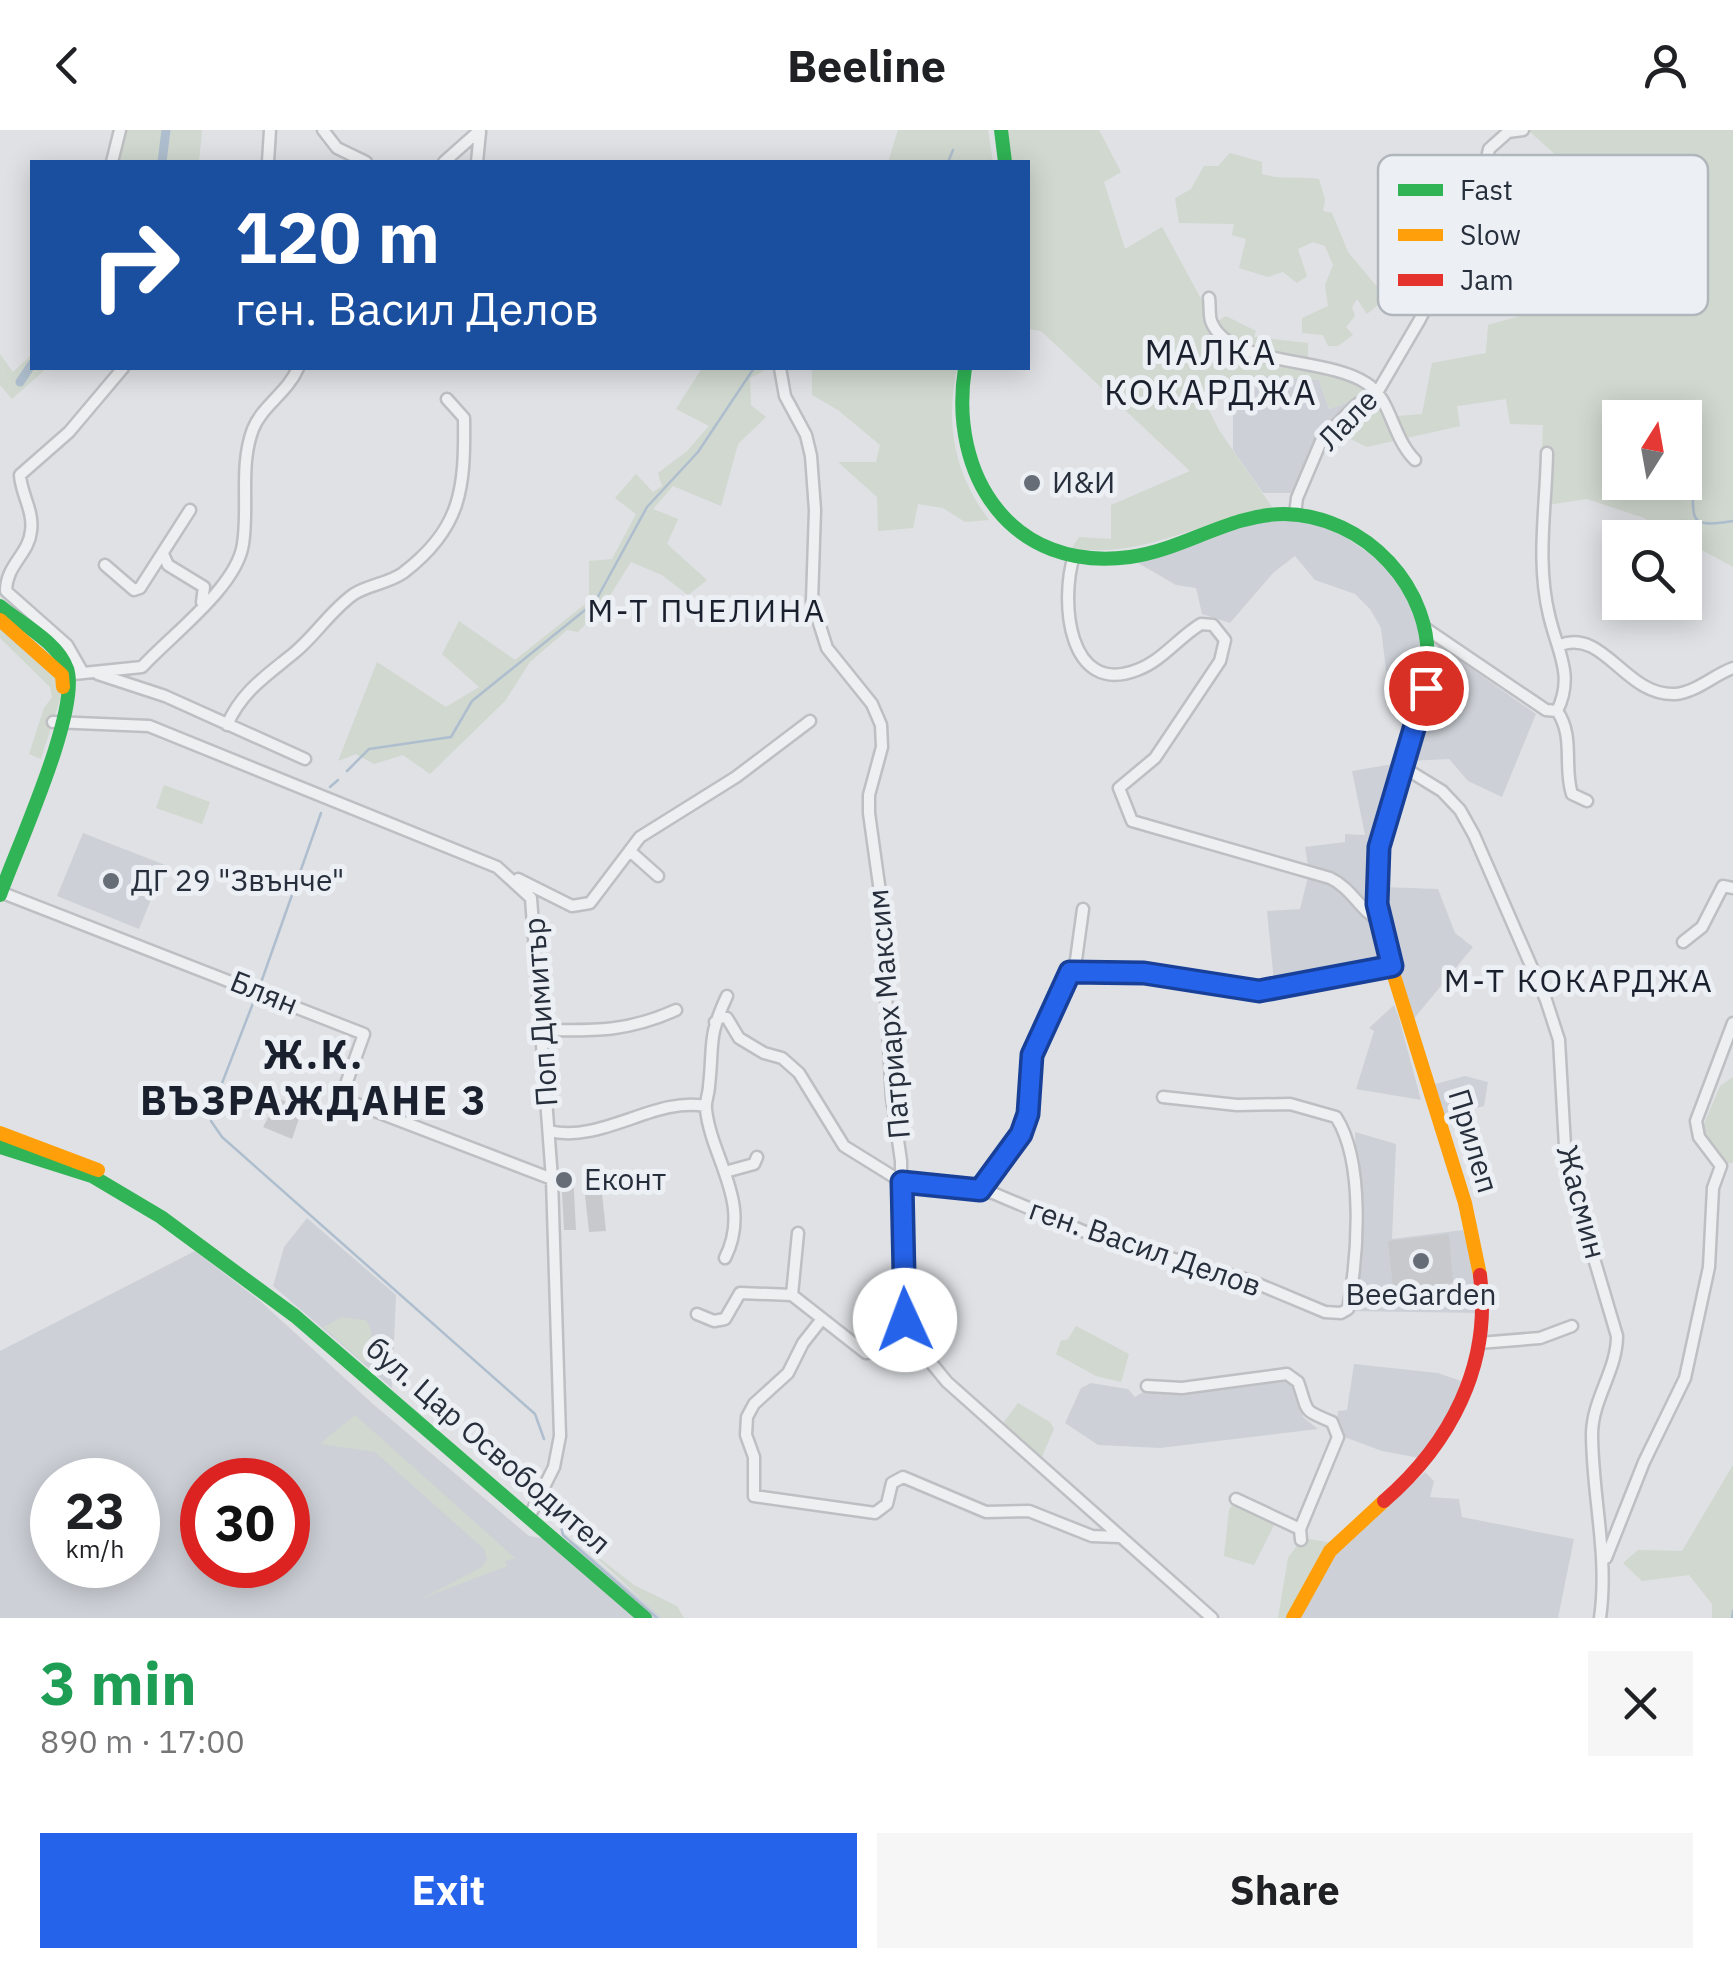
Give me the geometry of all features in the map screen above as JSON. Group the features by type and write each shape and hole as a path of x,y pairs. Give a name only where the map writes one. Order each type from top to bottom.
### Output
{"street":[{"path":"112,160 120,130"},
{"path":"268,160 270,130"},
{"path":"323,130 337,148 362,160"},
{"path":"1001,130 1006,160"},
{"name":"Лале","path":"1488,155 1489,149 1508,132 1523,130"},
{"path":"446,160 480,131 477,160"},
{"path":"1209,298 1211,321 1239,348 1260,358 1317,363 1345,371 1378,391 1396,437 1415,460"},
{"name":"Лале","path":"1295,514 1297,498 1322,439 1356,405 1378,391 1420,315"},
{"path":"76,673 68,644 6,590 6,577 31,537 30,513 20,475 69,432 121,370"},
{"path":"0,893 57,723 63,690 76,673 142,667 199,612 243,549 245,472 254,425 297,370"},
{"name":"Патриарх Максим","path":"780,370 785,396 806,435 812,456 812,601 827,648 872,704 880,725 882,747 869,795 869,813 880,892 888,1054 902,1182 902,1308 919,1348 947,1382 1212,1618"},
{"path":"964,370 958,426 972,476 987,501 1032,538 1074,556 1131,557 1241,518 1295,514"},
{"path":"227,725 239,700 316,635 341,605 367,588 400,575 448,526 460,501 465,468 464,418 447,399"},
{"path":"1546,453 1541,560 1547,610 1560,645 1566,686 1557,712"},
{"path":"105,565 134,590 140,588 190,510"},
{"name":"Прилеп","path":"1293,1618 1336,1544 1420,1467 1438,1444 1460,1405 1479,1343 1482,1303 1473,1234 1379,920 1379,847 1426,688 1429,658 1425,628 1404,576 1383,557 1341,528 1295,514"},
{"path":"163,554 168,565 204,587 199,612"},
{"path":"1074,556 1066,595 1074,646 1085,662 1106,672 1134,672 1154,662 1201,624 1213,624 1225,640 1220,661 1155,758 1119,788 1132,821 1330,878 1356,895 1372,918 1379,920"},
{"path":"0,606 76,673"},
{"path":"0,620 76,673 165,696 304,759"},
{"path":"1425,628 1546,710 1557,712 1562,718 1571,760 1569,786 1572,794 1587,802"},
{"path":"1560,645 1575,642 1600,649 1628,678 1662,694 1686,692 1733,668"},
{"path":"498,867 545,895 581,907 596,897 640,837 723,786 810,721"},
{"path":"0,867 57,723"},
{"name":"Поп Димитър","path":"57,723 148,726 498,867 531,898 550,1132 560,1436 554,1467 529,1516"},
{"name":"Жасмин","path":"1403,767 1442,791 1474,835 1546,1000 1559,1040 1566,1164 1617,1336 1617,1349 1597,1400 1592,1432 1604,1564 1600,1618"},
{"path":"630,852 658,876"},
{"path":"1684,942 1702,927 1723,886 1733,888"},
{"name":"Блян","path":"0,893 364,1034 341,1098 552,1179"},
{"path":"980,1190 1021,1134 1028,1114 1032,1055 1079,949 1084,909"},
{"path":"1070,972 1144,973 1259,991 1392,966"},
{"path":"725,1258 733,1242 733,1198 705,1106 710,1086 710,1035 727,996"},
{"path":"542,1030 612,1031 635,1027 676,1010"},
{"name":"ген. Васил Делов","path":"715,1022 721,1016 727,1018 739,1038 782,1058 799,1073 844,1146 902,1182 980,1190 1098,1237 1250,1281 1324,1312 1341,1313 1348,1309 1355,1257 1354,1189 1349,1139 1336,1116 1290,1104 1237,1105 1163,1097"},
{"path":"1604,1564 1644,1462 1685,1378 1694,1345 1697,1309 1709,1267 1712,1188 1721,1166 1699,1137 1696,1121 1733,1023"},
{"path":"550,1132 562,1135 631,1122 654,1111 691,1103 705,1106"},
{"name":"бул. Цар Освободител","path":"0,1133 81,1161 132,1189 254,1277 645,1618"},
{"name":"бул. Цар Освободител","path":"0,1147 78,1170 112,1187 160,1217 295,1316"},
{"path":"725,1172 751,1166 757,1157"},
{"path":"792,1294 798,1233"},
{"path":"697,1314 714,1322 725,1319 740,1293 792,1294 866,1353 919,1348"},
{"path":"822,1320 802,1343 779,1384 749,1411 745,1426 754,1457 754,1496 875,1513 887,1504 892,1483 903,1477 986,1512 1028,1511 1092,1536 1119,1536"},
{"path":"1479,1343 1540,1338 1572,1326"},
{"path":"1146,1386 1182,1388 1292,1376 1309,1415 1327,1420 1338,1431 1300,1534 1236,1499"}],"shaded area":[{"path":"123,130 202,130 199,160 111,160"},
{"path":"898,130 988,130 993,160 889,160"},
{"path":"1004,130 1099,130 1121,172 1104,182 1125,249 1162,227 1225,343 1260,362 1318,369 1347,377 1363,389 1355,400 1329,409 1319,380 1266,376 1200,393 1219,430 1272,507 1148,543 1098,550 1072,548 1079,537 1111,539 1111,505 1190,471 1041,331 1030,329 1030,160 1009,160"},
{"path":"1528,130 1733,130 1733,567 1702,550 1702,520 1648,520 1587,499 1540,506 1543,425 1510,424 1506,399 1457,406 1460,426 1367,447 1337,432 1356,409 1378,397 1385,417 1422,414 1432,363 1486,353 1488,325 1523,315 1708,315 1708,155 1556,155"},
{"path":"1230,153 1262,162 1262,174 1319,179 1325,200 1323,211 1332,213 1348,252 1378,288 1378,305 1367,314 1357,299 1352,307 1355,316 1346,327 1353,335 1338,346 1328,346 1323,335 1302,333 1302,318 1328,306 1325,285 1333,265 1325,246 1313,242 1298,249 1307,276 1297,283 1283,272 1268,277 1239,268 1246,239 1232,235 1234,224 1179,223 1175,198 1191,189 1204,166 1218,166"},
{"path":"1226,316 1256,331 1254,337 1308,343 1308,362 1239,348 1213,324"},
{"path":"0,354 13,372 30,356 30,370 45,370 12,399 0,385"},
{"path":"701,370 765,370 750,378 751,405 766,417 738,444 721,506 673,486 653,509 678,519 667,544 707,580 688,595 662,575 631,562 604,605 578,632 567,630 530,662 505,701 430,774 403,755 374,764 356,754 338,761 377,662 446,707 479,687 442,654 459,621 515,660 589,601 589,561 612,559 636,514 615,498 636,474 653,492 662,486 658,473 687,451 709,426 676,409"},
{"path":"812,370 957,370 952,409 955,447 968,484 989,520 965,522 943,508 918,504 913,528 878,531 877,497 838,462 876,462 880,445 838,410 812,395"},
{"path":"1266,376 1319,380 1329,409 1354,400 1316,440 1295,493 1263,493 1233,450 1233,385"},
{"path":"1278,517 1330,527 1379,560 1399,583 1413,609 1419,635 1421,661 1412,715 1387,679 1381,628 1370,609 1355,594 1315,580 1295,556 1273,573 1230,623 1202,614 1196,588 1176,585 1138,563 1214,533"},
{"path":"0,621 46,659 63,690 41,759 29,754 44,708 52,697 50,687 0,638"},
{"path":"1439,646 1536,714 1502,797 1468,781 1449,759 1409,761 1432,651"},
{"path":"1393,764 1374,834 1370,902 1382,965 1274,982 1267,911 1300,909 1309,873 1305,847 1345,842 1345,834 1365,835 1352,771"},
{"path":"164,785 210,802 202,824 156,808"},
{"name":"ДГ 29 \"Звънче\"","path":"83,833 165,865 139,929 57,896"},
{"path":"1383,887 1438,889 1455,933 1473,947 1412,1021 1385,921"},
{"path":"1394,1005 1421,1100 1356,1089 1374,1031 1369,1028"},
{"path":"1465,1076 1488,1082 1484,1106 1441,1117 1432,1085"},
{"path":"1733,1077 1733,1163 1727,1163 1701,1131 1720,1086"},
{"path":"1355,1132 1396,1144 1392,1239 1463,1230 1473,1266 1477,1313 1346,1311 1357,1210"},
{"path":"307,1218 396,1295 392,1388 273,1286 284,1247"},
{"path":"195,1251 259,1300 373,1404 529,1536 576,1544 663,1618 0,1618 0,1351"},
{"path":"342,1317 366,1320 369,1325 372,1348 364,1363 324,1327"},
{"path":"1076,1326 1129,1354 1121,1382 1096,1376 1056,1354 1061,1341 1068,1339"},
{"path":"1354,1364 1438,1373 1464,1382 1440,1434 1420,1458 1382,1451 1339,1435 1338,1411 1347,1410"},
{"path":"1285,1378 1298,1394 1303,1417 1318,1429 1160,1448 1098,1445 1065,1423 1081,1388 1091,1383 1128,1389 1135,1397 1143,1392 1186,1393"},
{"path":"1018,1403 1050,1422 1054,1429 1038,1466 998,1430"},
{"path":"355,1415 515,1558 505,1561 507,1566 423,1598 482,1567 487,1559 484,1549 375,1452 320,1444"},
{"path":"1733,1465 1733,1618 1712,1618 1712,1604 1689,1575 1642,1581 1623,1563 1638,1550 1682,1551"},
{"path":"1425,1472 1434,1481 1430,1497 1459,1499 1462,1517 1574,1539 1558,1618 1299,1618 1318,1579 1337,1554"},
{"path":"1236,1499 1277,1519 1254,1565 1224,1556 1229,1510"},
{"path":"1301,1540 1332,1543 1290,1618 1278,1618 1288,1558"},
{"path":"584,1546 634,1585 677,1606 684,1618 662,1618"}],"building":[{"path":"279,1098 302,1110 292,1139 263,1127"},
{"path":"599,1166 606,1231 589,1232 582,1167"},
{"path":"561,1174 573,1174 576,1230 564,1230"},
{"name":"BeeGarden","path":"1449,1234 1453,1282 1423,1289 1423,1294 1394,1297 1388,1241"}],"waterway":[{"path":"162,160 166,130"},
{"path":"949,160 953,150"},
{"path":"20,382 30,367"},
{"path":"347,771 369,749 451,737 472,701 595,602 647,507 698,452 753,370"},
{"path":"1692,500 1699,521 1733,521"},
{"path":"330,787 338,780"},
{"path":"258,991 321,813"},
{"path":"255,998 212,1109 211,1121 222,1137 535,1414 544,1439"},
{"path":"553,1491 563,1535 657,1618"},
{"path":"1732,1618 1733,1611"}],"traffic: fast":[{"path":"1001,130 1005,160"},
{"path":"965,370 962,408 967,445 979,479 997,509 1021,533 1052,549 1088,558 1150,553 1264,516 1314,518 1342,527 1367,542 1407,585 1426,639 1427,669"},
{"path":"0,606 56,650 67,669 69,688 56,746 0,895"},
{"path":"0,1147 92,1176 161,1217 295,1316 645,1618"}],"traffic: slow":[{"path":"0,620 62,675 63,687"},
{"path":"1427,669 1413,739 1384,841 1379,911 1385,947 1465,1203 1480,1275"},
{"path":"0,1133 98,1170"},
{"path":"1293,1618 1330,1551 1384,1501"}],"traffic: jam":[{"path":"1384,1501 1429,1454 1461,1400 1479,1340 1480,1275"}],"place":[{"name":"И&И","path":"1032,483"},
{"name":"ДГ 29 \"Звънче\"","path":"111,881"},
{"name":"Еконт","path":"564,1180"},
{"name":"BeeGarden","path":"1421,1261"}],"district":[{"name":"МАЛКА КОКАРДЖА","path":"1211,373"},
{"name":"М-Т ПЧЕЛИНА","path":"707,611"},
{"name":"М-Т КОКАРДЖА","path":"1579,981"},
{"name":"Ж.К. ВЪЗРАЖДАНЕ 3","path":"314,1078"}],"route":[{"path":"905,1320 902,1182 958,1191 980,1190 988,1183 1021,1134 1028,1114 1032,1055 1070,972 1144,973 1259,991 1392,966 1377,904 1379,847 1426,688"}]}
